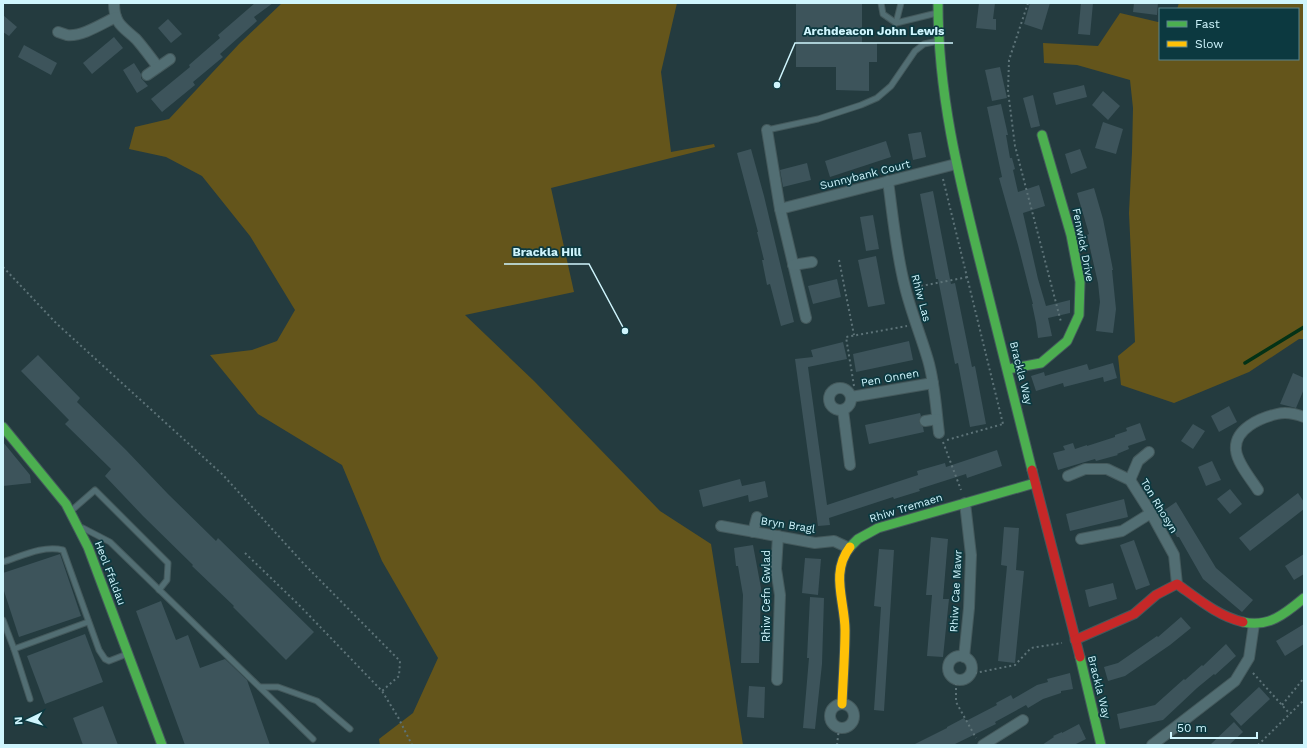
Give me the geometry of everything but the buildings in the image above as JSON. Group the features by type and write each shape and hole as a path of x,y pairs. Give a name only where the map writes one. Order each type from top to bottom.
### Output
{"street":[{"path":"114,3 116,17 121,27 135,39 158,67"},
{"name":"Brackla Way","path":"938,3 939,41 946,117 956,164 1101,745"},
{"path":"58,32 67,35 74,35 116,17"},
{"path":"147,75 170,59"},
{"path":"767,130 780,209 806,318"},
{"name":"Fenwick Drive","path":"1008,369 1041,363 1066,341 1079,314 1080,282 1071,235 1042,135"},
{"name":"Sunnybank Court","path":"780,209 956,164"},
{"name":"Rhiw Las","path":"888,181 896,245 905,290 928,360 941,437"},
{"path":"793,265 812,262"},
{"name":"Pen Onnen","path":"854,397 849,406 843,410 835,409 830,403 830,396 832,392 838,388 842,388 854,397 933,383"},
{"path":"843,410 850,465"},
{"path":"1258,490 1240,462 1236,450 1237,439 1245,428 1262,419 1278,414 1296,414 1304,417"},
{"path":"925,421 937,419"},
{"name":"Heol Ffaldau","path":"3,427 66,504 77,524 88,547 162,745"},
{"path":"1130,480 1138,461 1149,452"},
{"name":"Ton Rhosyn","path":"1068,476 1085,469 1107,469 1130,480 1151,513 1174,555 1177,584"},
{"name":"Rhiw Tremaen","path":"842,704 845,628 839,584 842,564 849,548 858,538 878,528 1035,483"},
{"name":"Rhiw Cae Mawr","path":"966,503 971,555 964,657 971,663 972,670 970,674"},
{"path":"1081,540 1122,531 1151,513"},
{"path":"753,532 756,517"},
{"name":"Bryn Bragl","path":"721,526 815,543 834,541 849,548"},
{"name":"Rhiw Cefn Gwlad","path":"777,680 780,595 776,568 778,536"},
{"path":"1075,640 1134,614 1156,595 1177,584 1203,603 1222,614 1238,622 1254,624 1274,620 1304,598"},
{"path":"1152,745 1235,681 1250,658 1254,624"},
{"path":"964,657 958,656 954,658 950,663 949,671 956,678 964,679 970,674"},
{"path":"842,704 850,706 854,712 851,724 848,727 839,728 833,723 830,716 831,711 834,706 842,704"},
{"path":"980,742 989,742 1023,720"}],"lane":[{"path":"881,3 883,14 896,23 938,13"},
{"path":"896,23 901,3"},
{"path":"767,130 818,119 862,105 877,98 891,86 915,51 924,44 939,41"},
{"path":"70,512 95,490 168,563 166,580 159,590"},
{"path":"77,524 110,542 314,739"},
{"path":"3,562 40,550 56,548 63,550 99,650 105,659 109,661 128,653"},
{"path":"3,620 30,699"},
{"path":"14,649 88,622"},
{"path":"260,687 278,687 317,701 350,729"}],"path":[{"path":"1028,3 1008,60 1008,91 1015,146 1066,341"},
{"path":"940,168 1003,424"},
{"path":"839,260 854,336"},
{"path":"3,267 56,323 223,475 304,564 400,660 399,676 382,691"},
{"path":"905,290 968,277"},
{"path":"854,397 846,337 916,324"},
{"path":"966,503 941,437 1020,420"},
{"path":"245,553 299,605 382,691 398,717 412,745"},
{"path":"970,674 1015,665 1031,648 1075,640"},
{"path":"1245,664 1290,714"},
{"path":"956,678 956,702 980,742"},
{"path":"1282,706 1304,678"},
{"path":"1258,745 1304,700"},
{"path":"837,745 839,728"}],"shaded area":[{"path":"282,3 677,3 661,72 671,152 714,144 715,147 551,188 574,292 465,315 534,381 660,511 711,544 743,745 380,745 379,739 413,713 438,658 382,561 342,465 258,414 210,355 252,350 277,341 295,310 250,236 202,176 166,157 129,149 135,127 169,119 239,44"},
{"path":"1179,3 1304,3 1304,339 1299,339 1249,372 1174,403 1121,385 1118,356 1135,342 1129,213 1133,108 1130,80 1077,65 1044,63 1043,43 1098,46 1120,13 1159,22 1159,60 1299,60 1299,8 1177,8"}],"waterway":[{"path":"1245,363 1304,327"}],"traffic: fast":[{"path":"938,3 941,69 945,102 957,165 1032,470"},
{"path":"1008,369 1041,363 1067,341 1079,315 1080,282 1071,235 1042,135"},
{"path":"3,427 66,504 88,547 162,745"},
{"path":"850,547 858,539 878,528 1035,483"},
{"path":"1243,622 1261,623 1269,621 1284,614 1304,598"},
{"path":"1080,657 1101,745"}],"traffic: slow":[{"path":"842,704 845,630 840,577 844,557 850,547"}],"traffic: jam":[{"path":"1032,470 1080,657"},
{"path":"1075,640 1134,614 1156,595 1177,584 1225,616 1243,622"}],"place":[{"name":"Archdeacon John Lewis","path":"777,85"},
{"name":"Brackla Hill","path":"625,331"}]}
